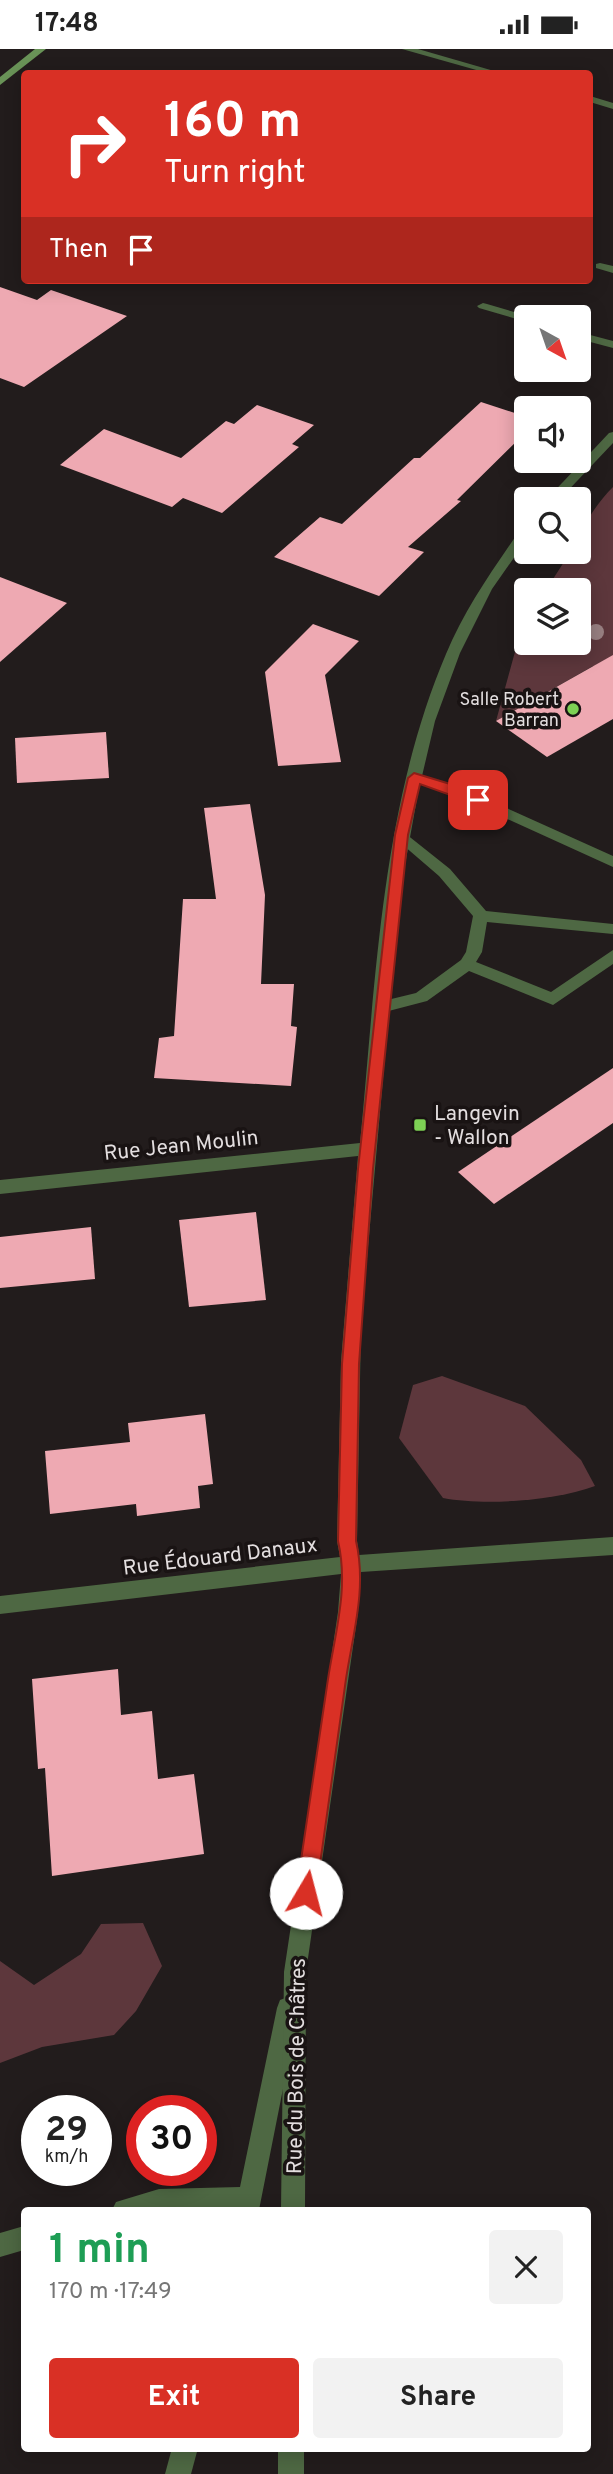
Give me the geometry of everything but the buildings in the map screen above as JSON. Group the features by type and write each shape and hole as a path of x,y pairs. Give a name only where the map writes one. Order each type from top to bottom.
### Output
{"main road":[{"path":"0,82 41,49"}],"street":[{"path":"407,49 485,70"},
{"path":"593,100 613,106"},
{"path":"600,266 613,270"},
{"path":"483,306 514,315"},
{"path":"592,339 613,345"},
{"path":"564,487 613,436"},
{"name":"Rue du Bois de Châtres","path":"293,2207 295,1972 351,1602 352,1564 347,1541 350,1364 381,1007 401,835 434,702 464,627 514,548"},
{"path":"414,778 455,790 613,862"},
{"path":"381,1007 421,997 467,964 474,952 481,916 462,888 401,835"},
{"path":"481,916 613,929"},
{"path":"537,1009 613,956"},
{"path":"467,964 553,999"},
{"name":"Rue Jean Moulin","path":"0,1187 368,1149"},
{"name":"Rue Édouard Danaux","path":"0,1605 352,1564 613,1546"},
{"path":"136,2207 159,2201 248,2205 295,1972"},
{"path":"0,2245 21,2239"},
{"path":"178,2474 184,2452"},
{"path":"291,2452 291,2474"}],"shaded area":[{"path":"613,487 613,680 593,666 496,721 514,655 591,655 591,578 554,578 563,564 591,564 591,515"},
{"path":"442,1376 525,1406 581,1460 595,1486 520,1501 479,1502 443,1498 399,1438 413,1385"},
{"path":"143,1923 162,1966 136,2011 114,2035 42,2047 0,2063 0,1961 34,1985 81,1954 101,1924"}],"place":[{"name":"Salle Robert Barran","path":"573,709"},
{"name":"Langevin - Wallon","path":"420,1125"}],"route":[{"path":"306,1893 351,1602 352,1564 347,1541 350,1364 365,1169 401,835 414,778 478,800"}]}
